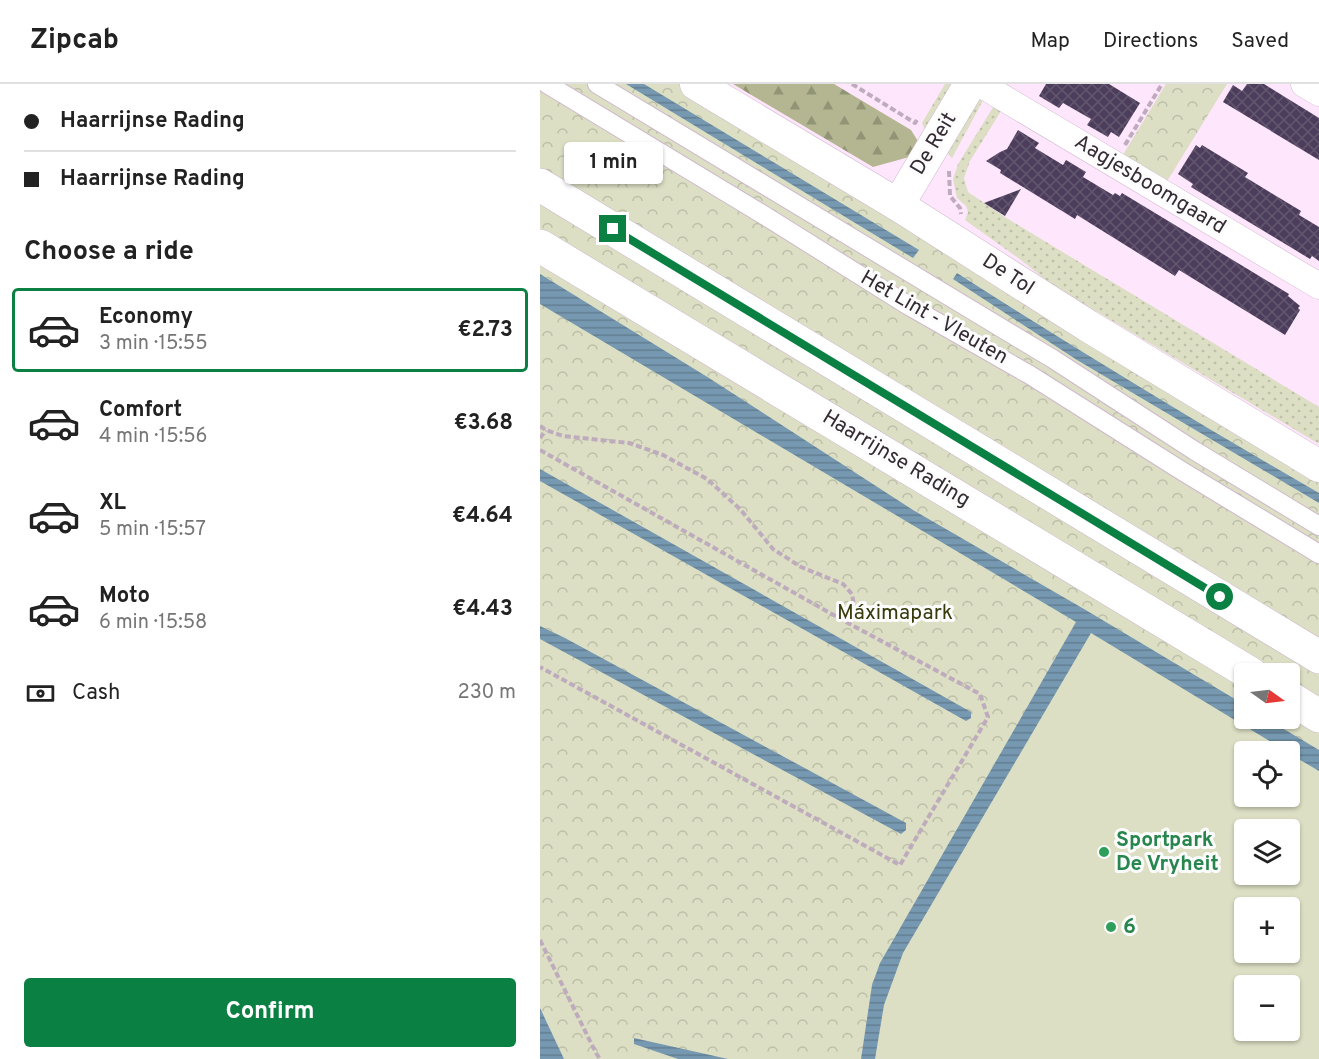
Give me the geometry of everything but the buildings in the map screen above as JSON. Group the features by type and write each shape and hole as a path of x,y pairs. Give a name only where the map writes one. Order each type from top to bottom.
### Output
{"main road":[{"path":"540,185 1319,657"},
{"name":"Haarrijnse Rading","path":"540,246 1234,664"},
{"path":"1300,704 1319,716"}],"street":[{"name":"Het Lint - Vleuten","path":"547,84 909,306 1030,375 1319,554"},
{"name":"Het Lint - Vleuten","path":"597,84 1053,359 1195,451 1319,526"},
{"name":"De Tol","path":"696,84 898,205 1088,326 1319,466"},
{"name":"De Reit","path":"898,205 970,84"},
{"name":"Aagjesboomgaard","path":"980,84 1319,286"},
{"path":"1304,84 1319,93"},
{"path":"762,214 776,193"},
{"path":"909,306 923,281"},
{"path":"1182,471 1195,451"}],"path":[{"path":"852,84 915,123 921,113"},
{"path":"1114,164 1162,84"},
{"path":"949,237 962,215 960,208 950,196 949,169 953,163"},
{"path":"540,426 563,436 629,443 663,455 707,479 740,509 773,549 801,567 843,584 852,594 854,605 846,622"},
{"path":"540,438 546,430"},
{"path":"540,450 846,622 980,694 988,717 900,865 540,667"},
{"path":"540,940 600,1059"}],"green space":[{"name":"Máximapark","path":"540,84 719,84 1319,448 1319,1059 540,1059"},
{"path":"733,84 834,84 911,130 921,146 909,157 873,167"},
{"path":"945,84 958,84 927,135 922,123"},
{"path":"1166,84 1227,84 1166,183 1121,158"},
{"path":"987,93 952,158 947,153 967,106"},
{"path":"995,104 1003,108 970,161 964,178 968,192 1008,219 1319,407 1319,444 1052,285 965,220 968,212 966,206 957,198 953,179 958,164"},
{"name":"Sportpark De Vryheit","path":"1091,633 1234,720 1234,729 1250,729 1269,741 1234,741 1234,807 1300,807 1300,760 1319,771 1319,1059 875,1059 884,1005 903,953"}],"water":[{"path":"626,84 644,84 919,250 913,258"},
{"path":"957,273 1136,385 1319,493 1319,503 1077,360 953,279"},
{"path":"540,274 709,378 913,510 1234,698 1234,720 1091,633 903,953 884,1005 875,1059 861,1059 872,985 880,963 1076,622 540,304"},
{"path":"540,469 971,712 971,718 966,721 540,481"},
{"path":"540,626 906,823 906,830 901,834 540,639"},
{"path":"1250,729 1284,729 1319,750 1319,771 1300,760 1300,741 1269,741"},
{"path":"540,1008 564,1059 540,1059"},
{"path":"634,1038 728,1059 678,1059 634,1044"}],"place":[{"name":"Sportpark De Vryheit","path":"1104,852"},
{"name":"6","path":"1111,927"}],"route":[{"path":"613,229 1220,597"}]}
